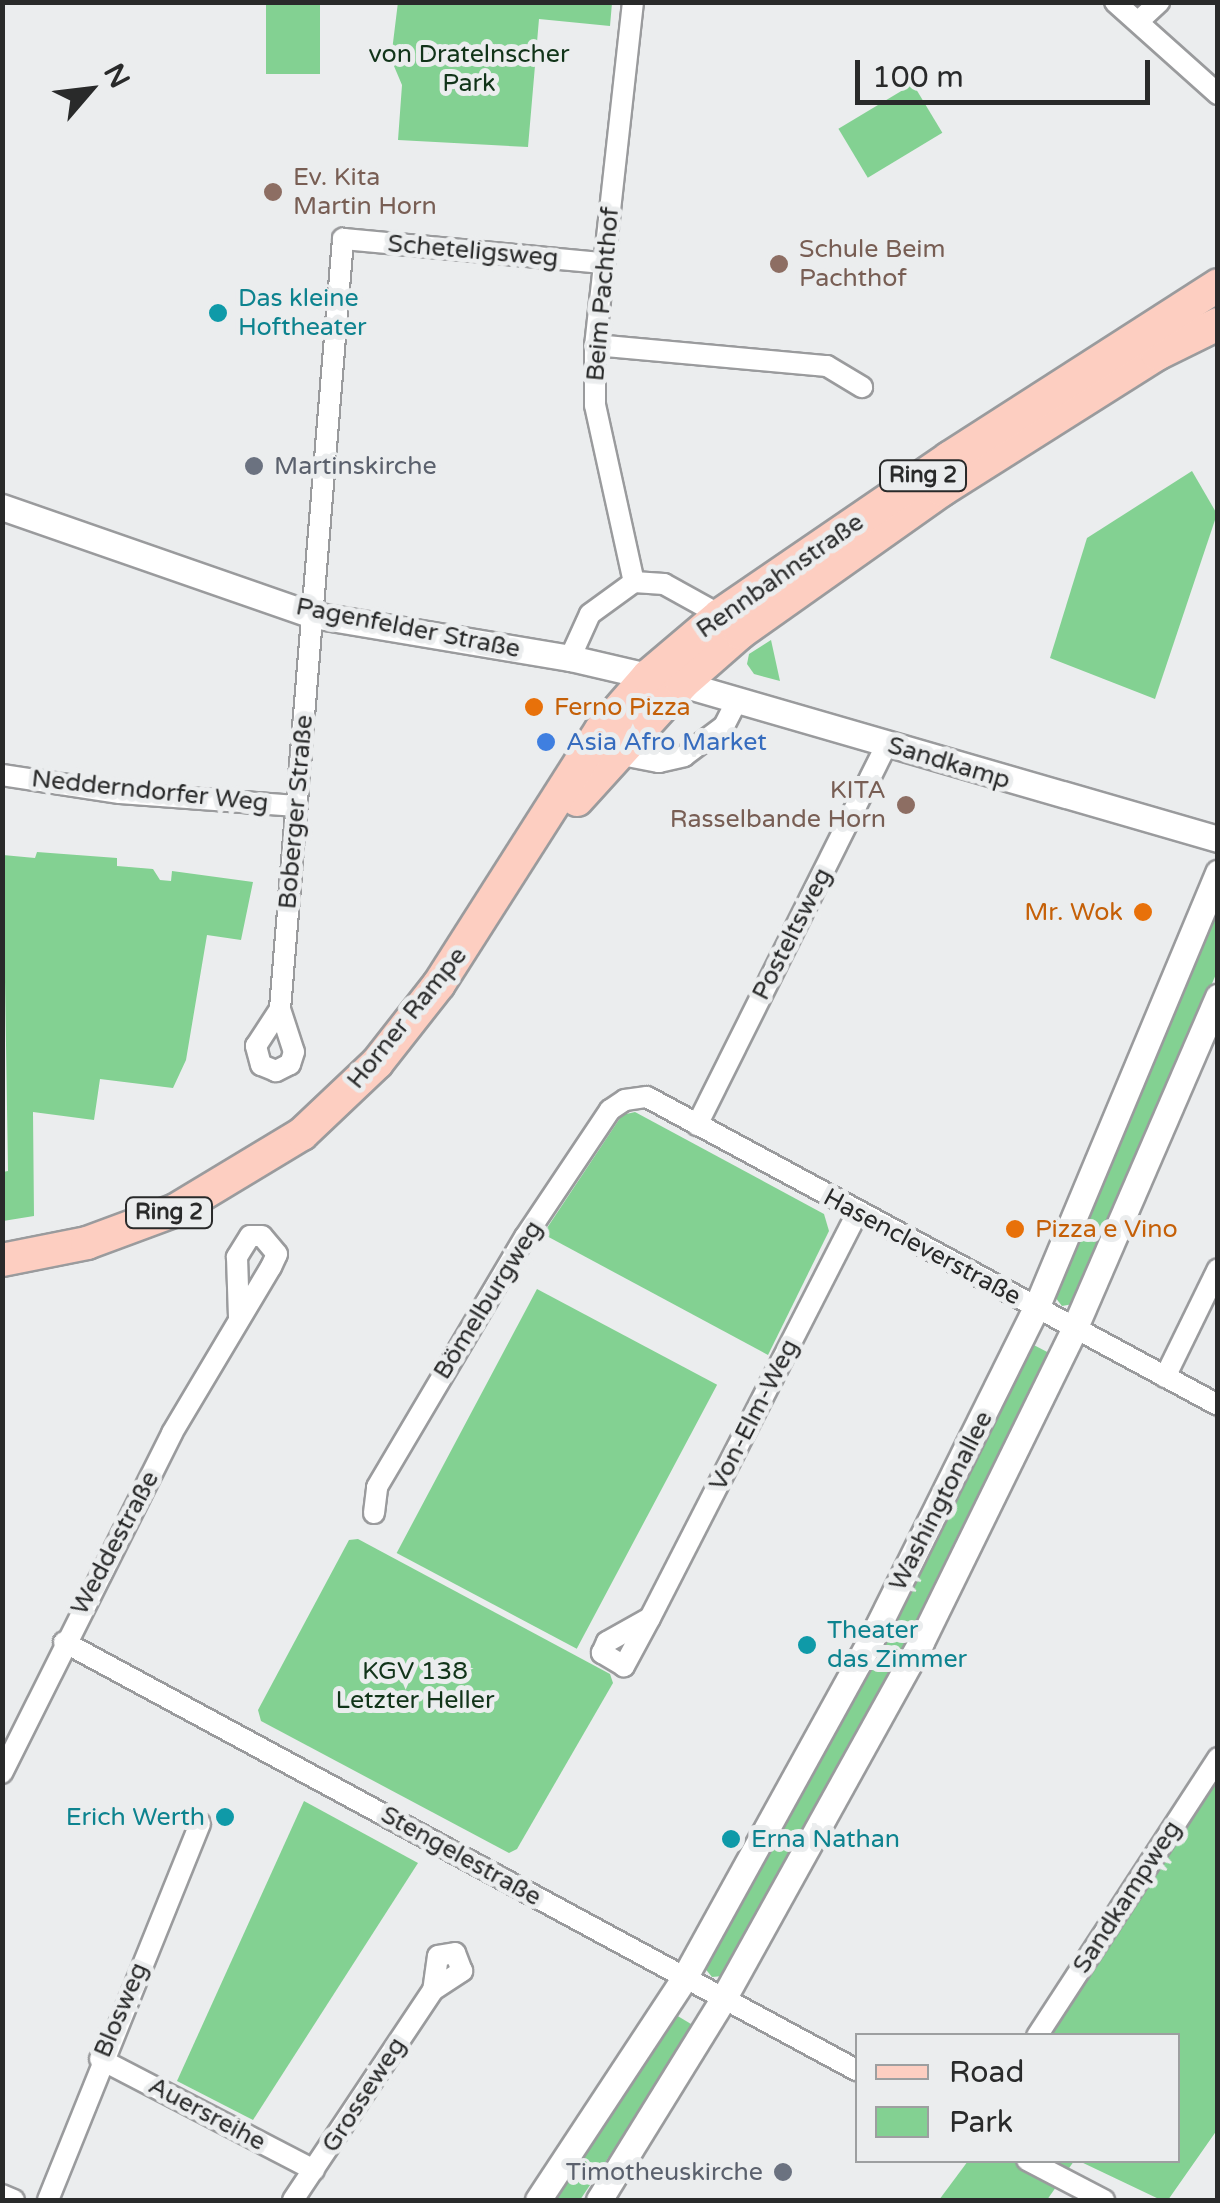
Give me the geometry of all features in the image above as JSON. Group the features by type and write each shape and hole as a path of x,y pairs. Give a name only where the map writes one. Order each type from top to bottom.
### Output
{"main road":[{"name":"Rennbahnstraße","path":"648,676 720,616 1218,286"},
{"name":"Rennbahnstraße","path":"682,684 740,633 887,527 1157,354 1218,324"},
{"name":"Horner Rampe","path":"519,868 602,730 648,676"},
{"name":"Horner Rampe","path":"2,1260 87,1243 176,1210 262,1164 316,1122 377,1063 519,868 682,684"}],"street":[{"name":"Beim Pachthof","path":"633,2 595,345 594,404 634,582"},
{"path":"1114,2 1140,19 1218,94"},
{"path":"1140,19 1160,2"},
{"name":"Scheteligsweg","path":"343,240 604,263"},
{"name":"Boberger Straße","path":"280,1009 343,240"},
{"path":"595,345 827,366 862,387"},
{"name":"Pagenfelder Straße","path":"2,507 314,615 570,658 648,676"},
{"path":"570,658 590,614 634,582 664,584 720,616"},
{"path":"648,676 682,684"},
{"name":"Sandkamp","path":"682,684 1218,839"},
{"path":"618,754 659,762 684,756 724,726 737,700"},
{"name":"Posteltsweg","path":"697,1124 888,744"},
{"name":"Nedderndorfer Weg","path":"2,775 120,792 296,806"},
{"name":"Washingtonallee","path":"538,2200 683,1980 871,1640 1036,1308 1218,872"},
{"name":"Washingtonallee","path":"598,2200 722,2001 921,1642 1075,1326 1218,997"},
{"name":"Hasencleverstraße","path":"625,1100 647,1097 1218,1405"},
{"name":"Bömelburgweg","path":"374,1513 377,1487 524,1237 610,1110 625,1100"},
{"name":"Von-Elm-Weg","path":"650,1618 858,1212"},
{"path":"1165,1376 1218,1269"},
{"name":"Weddestraße","path":"2,1773 64,1642 239,1318"},
{"name":"Stengelestraße","path":"64,1642 683,1980 855,2069"},
{"name":"Sandkampweg","path":"1039,2033 1218,1758"},
{"name":"Blosweg","path":"48,2200 100,2058 200,1823"},
{"name":"Grosseweg","path":"293,2200 433,1990"},
{"name":"Auersreihe","path":"100,2058 314,2170"},
{"path":"1033,2163 1104,2200"},
{"path":"2,2196 14,2200"}],"green space":[{"name":"von Dratelnscher Park","path":"398,2 612,3 610,26 539,19 528,147 398,140 402,85 391,59"},
{"name":"von Dratelnscher Park","path":"266,3 320,3 320,74 266,74"},
{"path":"913,84 942,133 868,178 838,129"},
{"path":"1192,471 1217,514 1155,699 1050,658 1087,538"},
{"path":"771,640 780,681 754,674 747,664 749,654"},
{"path":"37,852 117,858 117,866 153,869 160,880 171,881 172,871 253,882 241,940 207,935 186,1060 173,1088 100,1079 94,1120 33,1112 34,1216 3,1221 3,1172 8,1171 3,855 35,858"},
{"path":"1217,887 1217,972 1073,1304 1062,1306 1051,1292"},
{"path":"635,1112 824,1214 829,1231 768,1355 543,1234 622,1115"},
{"path":"537,1289 717,1385 577,1649 397,1553"},
{"path":"1028,1342 1053,1355 992,1488 723,1976 712,1977 703,1966"},
{"name":"KGV 138 Letzter Heller","path":"358,1539 610,1674 613,1683 517,1849 509,1853 261,1721 258,1710 349,1540"},
{"path":"1217,1771 1217,2130 1168,2200 1083,2163 1180,2163 1180,2033 1051,2033"},
{"path":"304,1801 418,1863 253,2120 177,2081"},
{"path":"671,2012 696,2027 580,2200 553,2200"},
{"path":"967,2163 1073,2163 1047,2200 939,2200"}],"place":[{"name":"Ev. Kita Martin Horn","path":"273,192"},
{"name":"Schule Beim Pachthof","path":"779,264"},
{"name":"Das kleine Hoftheater","path":"218,313"},
{"name":"Martinskirche","path":"254,466"},
{"name":"Ferno Pizza","path":"534,707"},
{"name":"Asia Afro Market","path":"546,742"},
{"name":"KITA Rasselbande Horn","path":"906,805"},
{"name":"Mr. Wok","path":"1143,912"},
{"name":"Pizza e Vino","path":"1015,1229"},
{"name":"Theater das Zimmer","path":"807,1645"},
{"name":"Erich Werth","path":"225,1817"},
{"name":"Erna Nathan","path":"731,1839"},
{"name":"Timotheuskirche","path":"783,2172"}]}
